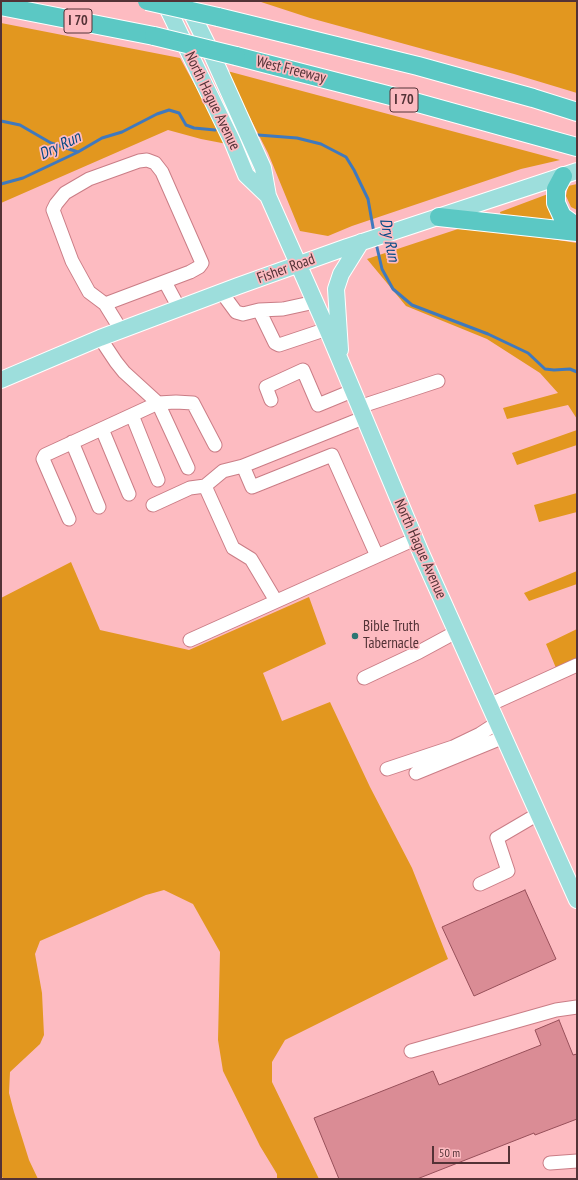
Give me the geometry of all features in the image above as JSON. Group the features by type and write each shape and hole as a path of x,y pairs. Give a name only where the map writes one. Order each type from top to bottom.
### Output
{"highway":[{"name":"I 70","path":"147,1 418,66 577,112"},
{"name":"West Freeway","path":"1,6 154,36 236,56 418,103 574,147"},
{"path":"570,174 556,188 556,203 562,216 568,222 577,227"},
{"path":"439,218 577,232"}],"main road":[{"name":"North Hague Avenue","path":"164,1 232,141 246,175 268,196"},
{"name":"North Hague Avenue","path":"186,1 263,168 268,196 299,264 415,540 538,814 573,879 577,900"},
{"name":"Fisher Road","path":"1,380 100,338 299,264 361,242 439,218 570,174"},
{"path":"341,365 336,289 341,274 361,242"}],"lane":[{"path":"105,304 190,272 199,267 202,263 162,172 155,163 147,160 138,161 89,179 65,193 52,210 72,260 89,292 105,304 121,330"},
{"path":"166,282 179,308"},
{"path":"222,293 236,312 243,314 259,310 283,309 315,302"},
{"path":"259,310 274,343 278,345 327,330"},
{"path":"100,338 124,372 158,403 188,468"},
{"path":"271,400 266,387 303,370 318,405 352,392"},
{"path":"153,504 190,488 205,486 223,471 243,466 322,434 361,413 438,381"},
{"path":"69,519 43,459 45,455 158,403 193,403 215,444"},
{"path":"132,415 158,480"},
{"path":"102,429 129,494"},
{"path":"322,434 377,556"},
{"path":"72,442 99,507"},
{"path":"243,466 252,487 332,454"},
{"path":"205,486 233,548 251,559 276,601"},
{"path":"190,640 415,540"},
{"path":"364,678 419,652 456,632"},
{"path":"489,705 577,665"},
{"path":"387,769 453,747 480,734 500,730"},
{"path":"416,773 500,730"},
{"path":"480,884 508,871 497,838 538,814"},
{"path":"411,1051 556,1010 577,1007"},
{"path":"550,1163 577,1161"}],"shaded area":[{"path":"258,1 577,1 577,93 514,74 310,18"},
{"path":"1,23 180,58 227,144 168,130 1,203"},
{"path":"226,71 560,160 521,169 352,226 328,236 300,231 268,153"},
{"path":"577,184 577,210 571,207 566,196 568,186"},
{"path":"548,194 561,225 501,217 500,212"},
{"path":"458,229 500,231 577,243 577,419 568,405 507,419 503,408 558,393 540,373 487,339 406,306 367,259"},
{"path":"577,430 577,445 517,465 512,453"},
{"path":"577,493 577,512 539,522 534,505"},
{"path":"71,562 100,630 189,650 309,597 326,644 263,673 282,721 330,702 370,787 412,868 448,959 285,1040 272,1062 272,1082 319,1179 277,1179 277,1174 260,1146 223,1071 218,1040 220,952 193,904 164,890 146,895 40,941 35,954 42,993 44,1035 40,1044 10,1072 9,1093 29,1160 38,1179 3,1179 1,1174 1,598"},
{"path":"577,571 577,584 529,601 524,593"},
{"path":"577,629 577,659 556,668 546,644"}],"building":[{"path":"525,890 556,959 474,996 442,927"},
{"path":"559,1020 573,1055 577,1054 577,1119 535,1135 534,1133 417,1179 339,1179 314,1118 433,1071 439,1085 541,1045 535,1030"}],"waterway":[{"name":"Dry Run","path":"1,184 23,178 78,152 102,138 122,132 157,114 169,110 179,113 186,125 194,128 215,130"},
{"path":"1,121 20,125 51,143 78,152"},
{"name":"Dry Run","path":"258,135 297,138 321,144 346,157 368,199 374,233"},
{"name":"Dry Run","path":"376,243 382,269 393,289 412,305 488,334 528,353 545,369 570,369 577,372"}],"place":[{"name":"Bible Truth Tabernacle","path":"355,636"}]}
